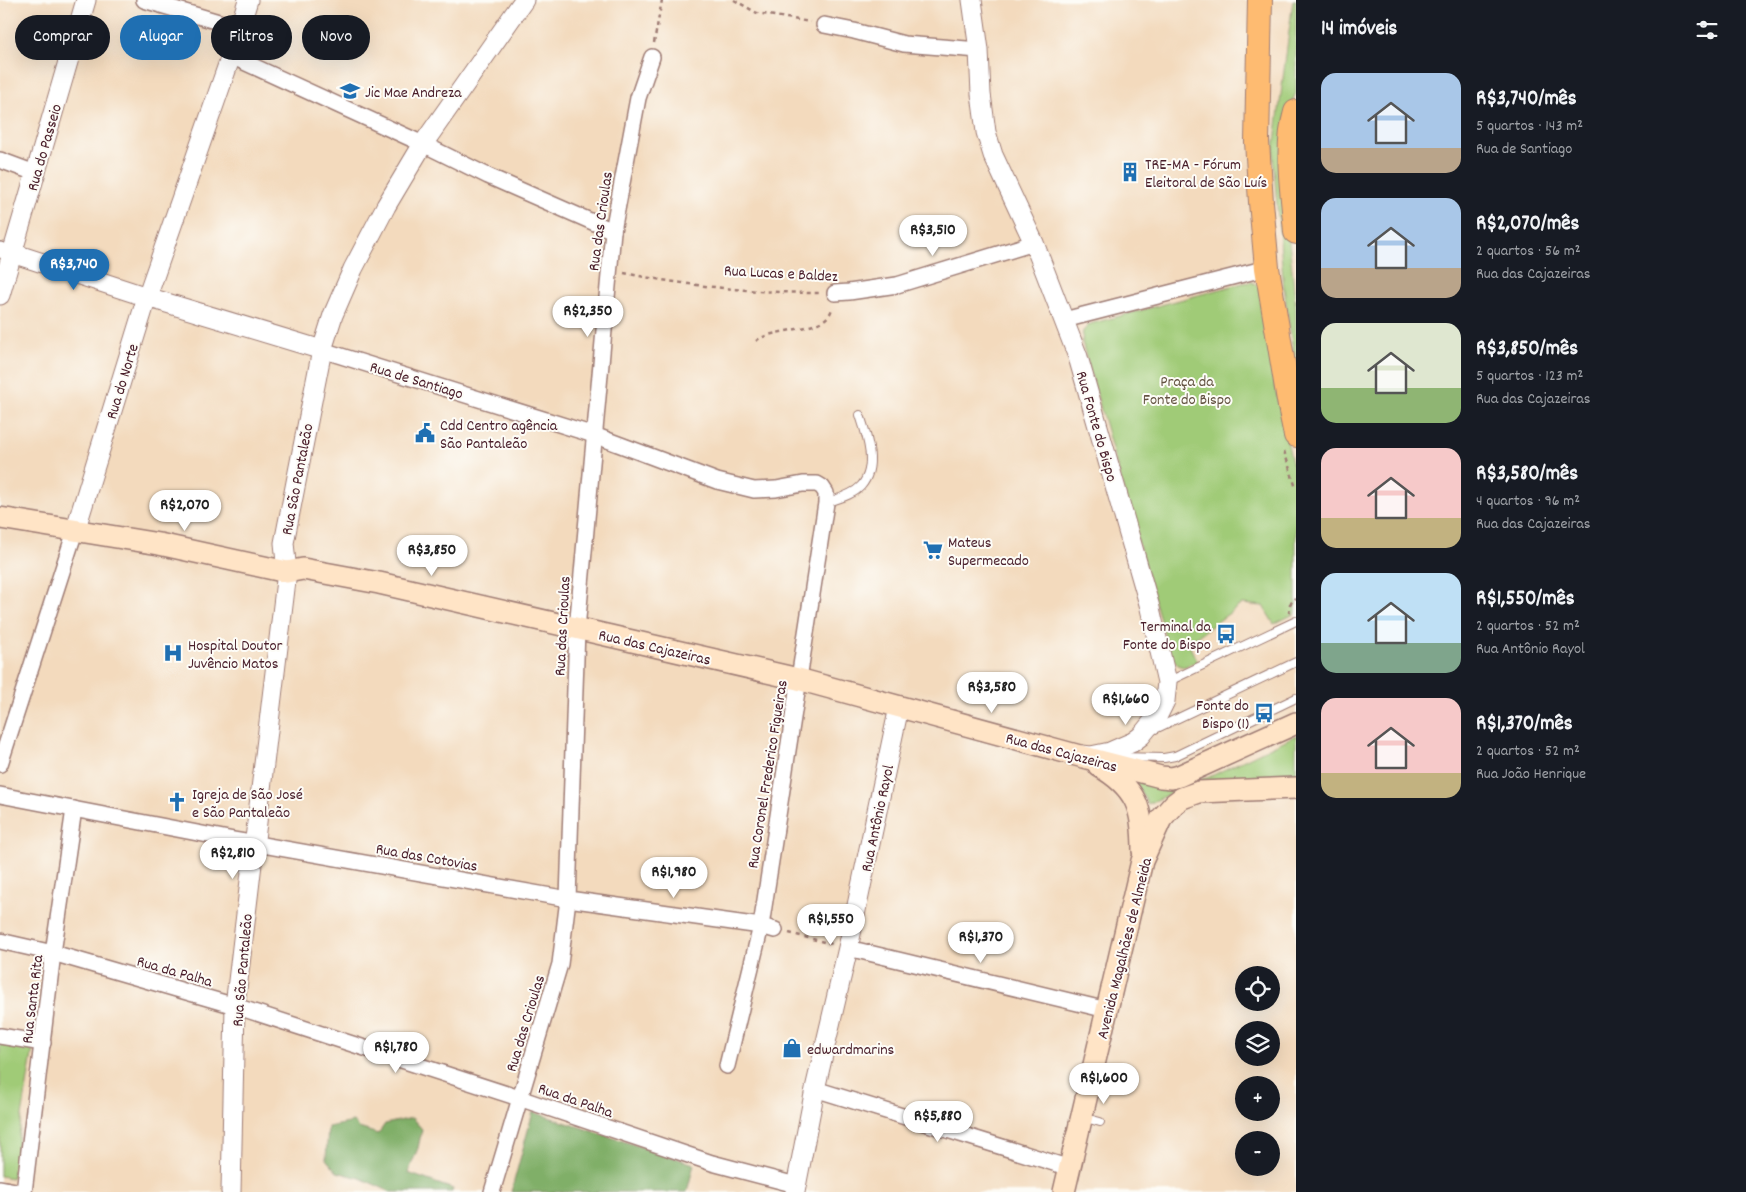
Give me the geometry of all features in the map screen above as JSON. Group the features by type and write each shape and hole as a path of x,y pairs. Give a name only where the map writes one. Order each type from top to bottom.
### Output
{"main road":[{"path":"1260,0 1257,142 1267,268 1296,435"},
{"path":"1258,110 1274,0"},
{"path":"1296,112 1292,130 1290,161 1296,232"},
{"name":"Rua das Cajazeiras","path":"0,518 158,544 286,572 303,569 379,583 798,679 1161,777 1172,778 1296,723"},
{"path":"1078,755 1108,771 1132,794 1140,812 1143,837 1142,861"},
{"name":"Avenida Magalhães de Almeida","path":"1064,1192 1070,1168 1091,1120 1107,1010 1142,861 1161,819 1170,807 1182,798 1199,792 1296,788"}],"street":[{"name":"Rua do Passeio","path":"0,295 6,251 35,174 86,0"},
{"path":"144,0 211,20"},
{"name":"Rua do Norte","path":"243,15 248,0"},
{"name":"Rua São Pantaleão","path":"231,1192 235,1006 286,572 284,543 322,350 333,315 353,269 386,206 423,144 524,0"},
{"name":"Rua Fonte do Bispo","path":"972,0 979,50 981,94 986,132 993,155 1034,242 1078,357 1149,604 1167,682 1164,700 1158,715 1142,736 1121,748 1078,755"},
{"path":"824,25 854,30 904,44 979,50"},
{"name":"Rua das Crioulas","path":"492,1192 560,964 568,899 577,629 613,230 638,98 652,57"},
{"name":"Rua do Norte","path":"0,764 147,298 230,60"},
{"path":"240,60 488,176 613,230"},
{"path":"0,160 35,174"},
{"name":"Rua Lucas e Baldez","path":"834,293 897,285 1034,242"},
{"name":"Rua de Santiago","path":"6,251 147,298 322,350 594,435 717,481 754,490 776,489 802,484 816,484 822,487"},
{"path":"1064,320 1267,268"},
{"name":"Rua Coronel Frederico Figueiras","path":"727,1066 768,928 798,679 826,503 826,492 822,487"},
{"name":"Rua Antônio Rayol","path":"796,1188 815,1089 848,948 899,707"},
{"name":"Rua das Cotovias","path":"0,795 568,899 768,928"},
{"name":"Rua Santa Rita","path":"23,1192 53,953 74,809"},
{"name":"Rua da Palha","path":"0,941 53,953 235,1006 712,1163 796,1188"},
{"path":"848,948 1107,1010"},
{"path":"0,1036 43,1043"},
{"path":"815,1089 1070,1168"},
{"path":"0,1188 23,1192"}],"lane":[{"path":"826,503 846,496 861,487 867,477 870,463 868,440 860,415"},
{"path":"1167,682 1293,620"},
{"path":"1142,736 1296,662"},
{"path":"1078,755 1164,758 1175,756 1296,698"}],"path":[{"path":"652,57 662,0"},
{"path":"734,0 756,12 824,25"},
{"name":"Rua Lucas e Baldez","path":"610,270 650,278 702,284 797,293 834,293"},
{"path":"756,341 767,334 795,330 824,320 832,311 834,293"},
{"path":"1293,620 1289,611 1290,604 1296,598"},
{"path":"768,928 848,948"}],"green space":[{"path":"1293,0 1296,0 1296,93 1286,115 1284,192 1296,309 1296,372 1284,289 1273,157"},
{"name":"Praça da Fonte do Bispo","path":"1252,282 1260,287 1276,393 1296,479 1296,613 1274,624 1263,606 1242,604 1188,643 1197,661 1182,666 1176,663 1168,648 1082,342 1083,331 1090,324"},
{"path":"1296,735 1296,779 1176,791 1148,804 1131,775 1187,782 1207,778"},
{"path":"0,1044 33,1048 12,1178 0,1176"},
{"path":"533,1112 694,1164 687,1192 511,1192"},
{"path":"412,1118 422,1129 418,1148 408,1173 453,1189 452,1192 391,1192 360,1178 337,1172 326,1159 328,1127 353,1122 359,1128 378,1134 385,1124"}],"place":[{"name":"Jic Mae Andreza","path":"350,91"},
{"name":"TRE-MA - Fórum Eleitoral de São Luís","path":"1130,172"},
{"name":"Cdd Centro agência São Pantaleão","path":"425,433"},
{"name":"Mateus Supermecado","path":"933,550"},
{"name":"Terminal da Fonte do Bispo","path":"1226,634"},
{"name":"Hospital Doutor Juvêncio Matos","path":"173,653"},
{"name":"Fonte do Bispo (1)","path":"1264,713"},
{"name":"Igreja de São José e São Pantaleão","path":"177,802"},
{"name":"edwardmarins","path":"792,1048"}]}
